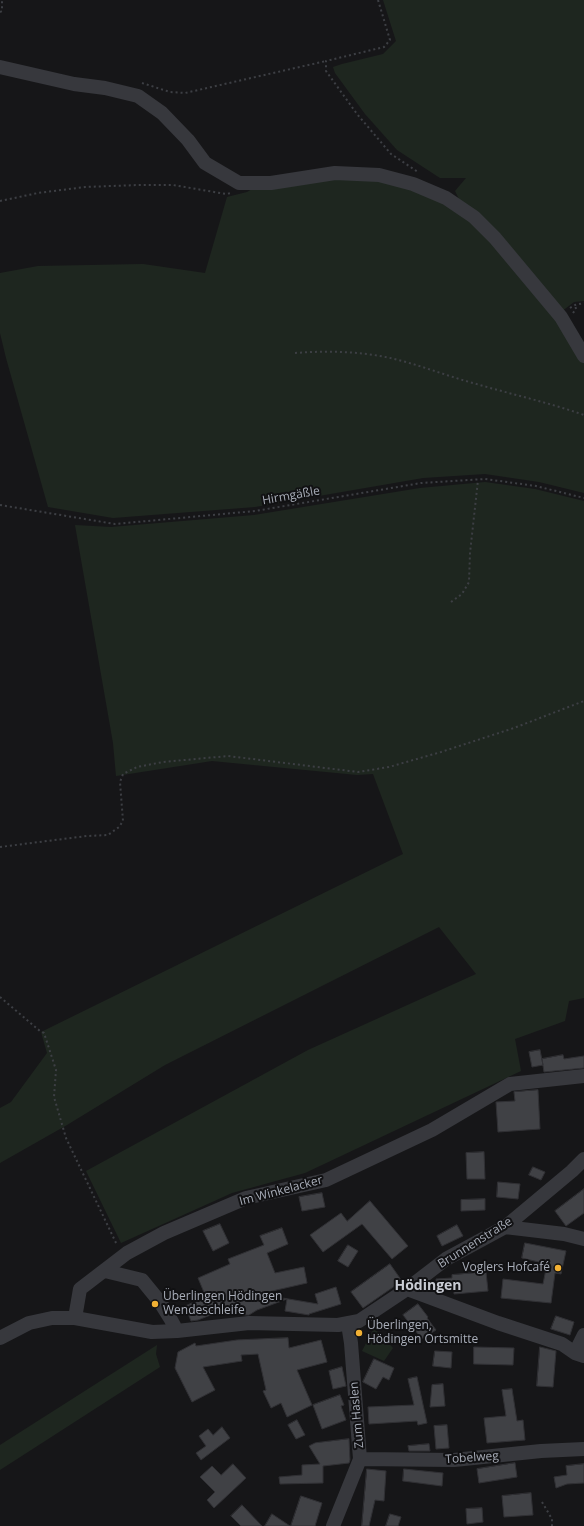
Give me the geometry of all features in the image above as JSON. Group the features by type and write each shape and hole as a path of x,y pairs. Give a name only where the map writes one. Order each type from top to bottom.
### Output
{"street":[{"path":"0,67 74,84 105,88 138,96 162,113 188,140 205,163 239,183 271,183 335,173 379,175 413,184 446,198 474,217 496,238 567,315 584,356"},
{"name":"Im Winkelacker","path":"75,1318 80,1289 127,1253 164,1233 246,1198 326,1180 432,1130 510,1084 584,1076"},
{"name":"Brunnenstraße","path":"0,1338 29,1323 52,1318 75,1318 152,1332 177,1331 249,1323 308,1325 348,1324 359,1321 407,1289 446,1259 505,1227 572,1172 584,1159"},
{"path":"505,1227 564,1234 584,1239"},
{"path":"105,1271 142,1280 160,1302 177,1331"},
{"path":"407,1289 498,1323 562,1344 579,1355 584,1335"},
{"name":"Zum Haslen","path":"333,1526 360,1459 351,1343 348,1324"},
{"name":"Tobelweg","path":"360,1459 454,1460 541,1451 584,1449"}],"path":[{"path":"0,12 2,11 2,0"},
{"path":"141,83 170,92 185,94 384,47 390,40 378,0"},
{"path":"326,61 326,71 357,114 391,154 422,174"},
{"path":"0,201 38,192 85,187 139,185 173,186 226,194 233,193"},
{"path":"567,315 576,309 575,305"},
{"path":"295,353 331,351 375,355 418,366 471,383 528,397 584,415"},
{"name":"Hirmgäßle","path":"0,506 115,524 256,511 421,483 485,479 536,486 584,498"},
{"path":"452,602 462,594 469,582 470,553 478,480"},
{"path":"0,846 108,835 119,827 123,821 120,782 123,774 137,767 163,762 228,756 358,772 389,767 441,752 514,728 584,701"},
{"path":"0,997 44,1033 56,1070 54,1097 66,1138 117,1245 127,1253"},
{"path":"542,1502 552,1519 552,1526"}],"shaded area":[{"path":"383,0 584,0 584,301 574,302 561,312 461,203 455,191 466,178 440,178 397,150 365,114 335,73 333,67 383,54 396,41"},
{"path":"333,177 378,179 445,200 471,219 560,321 584,362 584,493 539,482 485,474 423,478 255,507 113,518 48,507 0,333 0,273 38,266 143,264 205,273 227,197 247,192 254,188"},
{"path":"485,482 535,489 584,501 584,998 569,1001 565,1021 515,1039 521,1071 305,1173 232,1193 121,1243 86,1171 308,1050 476,974 439,927 165,1065 67,1125 0,1163 0,1108 11,1102 47,1053 41,1032 403,854 373,774 357,775 212,761 116,776 113,743 75,525 111,527 254,515 420,488"},
{"path":"374,1328 393,1348 384,1361 362,1351"},
{"path":"157,1345 156,1354 160,1367 0,1470 0,1445"}],"building":[{"path":"540,1050 543,1065 532,1067 529,1052"},
{"path":"563,1055 564,1059 584,1056 584,1068 544,1072 542,1059"},
{"path":"538,1090 540,1129 498,1132 496,1102 515,1101 514,1092"},
{"path":"484,1152 485,1179 467,1179 466,1153"},
{"path":"533,1167 545,1172 541,1180 529,1175"},
{"path":"498,1182 520,1184 518,1199 497,1197"},
{"path":"584,1189 584,1213 566,1226 555,1211"},
{"path":"322,1193 325,1207 302,1211 299,1197"},
{"path":"485,1199 485,1210 461,1211 461,1200"},
{"path":"370,1201 408,1246 392,1259 362,1224 323,1252 310,1235 341,1213 347,1221"},
{"path":"220,1224 229,1243 213,1251 203,1231"},
{"path":"457,1225 463,1236 442,1246 437,1236"},
{"path":"282,1228 288,1244 267,1253 275,1273 304,1267 307,1283 259,1294 318,1304 315,1294 336,1287 341,1304 309,1315 285,1311 287,1299 257,1310 249,1315 241,1315 235,1305 198,1320 191,1321 185,1306 206,1297 198,1278 230,1264 228,1259 264,1245 260,1236"},
{"path":"525,1243 566,1251 561,1274 555,1273 551,1303 501,1298 503,1279 543,1284 547,1264 522,1258"},
{"path":"348,1245 358,1251 348,1267 338,1261"},
{"path":"390,1264 402,1281 363,1308 351,1292"},
{"path":"486,1272 488,1291 454,1294 454,1290 437,1291 436,1279 452,1278 452,1275"},
{"path":"418,1304 436,1330 422,1339 403,1315"},
{"path":"556,1316 574,1322 570,1335 551,1329"},
{"path":"288,1338 289,1348 321,1340 327,1362 297,1370 312,1405 287,1417 281,1403 271,1408 263,1391 266,1390 258,1354 241,1355 242,1361 203,1367 215,1390 192,1402 175,1368 178,1352 195,1343 196,1346 237,1340"},
{"path":"474,1347 514,1348 513,1365 474,1364"},
{"path":"540,1347 556,1351 553,1387 537,1386"},
{"path":"435,1351 452,1352 451,1368 433,1366"},
{"path":"374,1359 394,1368 389,1380 383,1377 376,1389 363,1382"},
{"path":"342,1367 346,1386 333,1389 329,1371"},
{"path":"417,1377 427,1423 418,1425 417,1421 369,1424 368,1407 414,1405 408,1379"},
{"path":"443,1384 445,1406 430,1407 432,1385"},
{"path":"512,1389 517,1421 523,1420 525,1440 487,1443 484,1418 506,1416 502,1390"},
{"path":"340,1395 344,1405 341,1406 346,1420 322,1429 313,1405"},
{"path":"297,1420 305,1435 296,1439 288,1425"},
{"path":"447,1425 449,1448 436,1449 434,1426"},
{"path":"222,1427 230,1438 201,1460 196,1453 206,1446 199,1436 208,1429 213,1435"},
{"path":"349,1439 349,1463 323,1466 323,1483 280,1484 279,1477 302,1475 302,1465 320,1464 309,1446 315,1443"},
{"path":"429,1444 430,1451 409,1451 408,1446"},
{"path":"515,1463 517,1477 479,1483 477,1469"},
{"path":"233,1464 246,1478 214,1508 207,1500 215,1492 200,1477 212,1466 221,1475"},
{"path":"584,1464 584,1483 567,1484 556,1488 554,1477 567,1475 566,1466"},
{"path":"367,1469 386,1471 384,1501 375,1500 369,1526 362,1526"},
{"path":"404,1469 443,1473 442,1486 403,1481"},
{"path":"531,1493 533,1515 504,1517 502,1496"},
{"path":"301,1496 322,1503 315,1526 291,1526"},
{"path":"242,1505 262,1526 241,1526 231,1516"},
{"path":"482,1508 483,1522 467,1524 466,1509"},
{"path":"272,1514 290,1526 265,1526"},
{"path":"390,1514 401,1517 398,1526 386,1526"}],"place":[{"name":"Voglers Hofcafé","path":"558,1268"},
{"name":"Überlingen Hödingen Wendeschleife","path":"155,1304"},
{"name":"Überlingen, Hödingen Ortsmitte","path":"359,1333"}],"district":[{"name":"Hödingen","path":"428,1286"}]}
